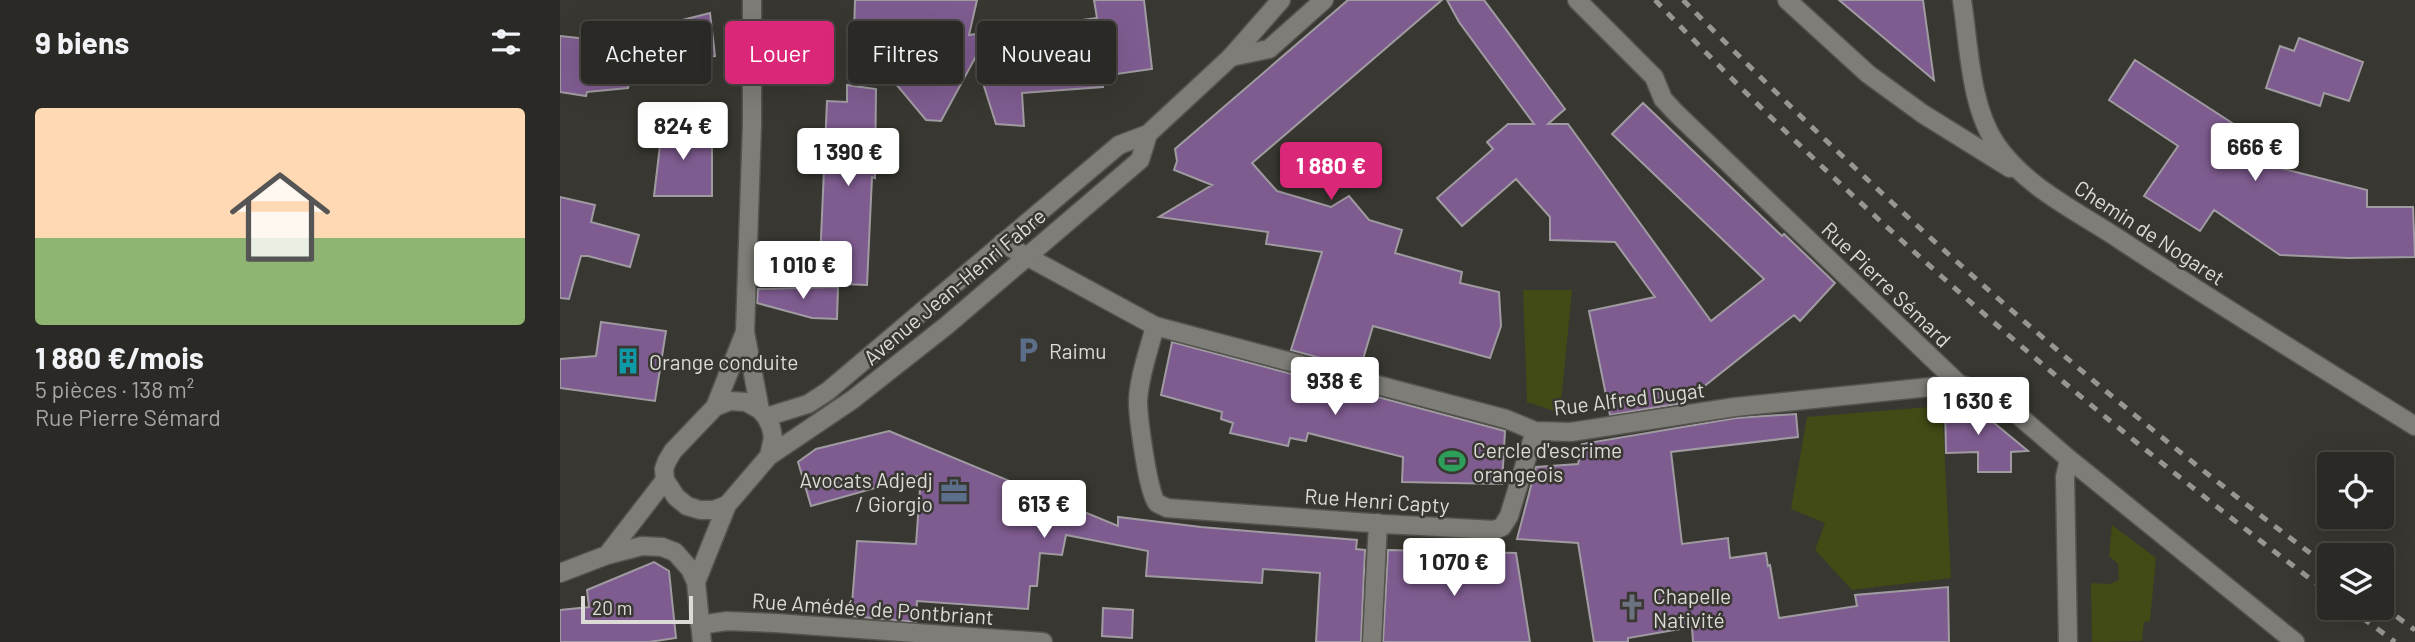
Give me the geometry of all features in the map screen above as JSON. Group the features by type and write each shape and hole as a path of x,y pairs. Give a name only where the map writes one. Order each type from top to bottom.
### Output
{"street":[{"path":"696,582 727,505 769,456 773,438 763,413 744,332 752,125 752,0"},
{"name":"Avenue Jean-Henri Fabre","path":"763,413 808,404 828,391 1119,145 1149,134 1231,58 1281,0"},
{"path":"1231,58 1269,50 1324,0"},
{"name":"Rue Pierre Sémard","path":"1577,0 1654,77 1663,99 1676,113 1959,384 1998,398 2294,642"},
{"path":"1787,0 1868,74 1923,114 2028,179"},
{"name":"Chemin de Nogaret","path":"1962,0 1975,85 1985,123 1996,143 2028,179 2230,312 2415,426"},
{"name":"Avenue Jean-Henri Fabre","path":"769,456 852,400 946,326 1140,160 1149,134"},
{"name":"Rue Alfred Dugat","path":"1002,243 1155,326 1506,419 1535,431 1571,432 1735,407 1959,384"},
{"name":"Rue Henri Capty","path":"1155,326 1138,402 1152,495 1156,503 1167,508 1494,530 1502,527 1509,516 1535,431"},
{"path":"727,505 714,510 687,506 676,497 665,480 664,469 673,451 715,407 744,332"},
{"path":"715,407 730,401 746,402 763,413"},
{"path":"2068,642 2065,477 2069,459"},
{"path":"607,555 665,480"},
{"path":"1372,642 1378,523"},
{"path":"560,573 607,555 642,546 663,547 676,552 690,569 696,582 701,634"},
{"name":"Rue Amédée de Pontbriant","path":"701,634 727,621 1043,642"}],"green space":[{"path":"1523,290 1572,290 1560,413 1527,402"},
{"path":"1942,406 1951,578 1852,590 1815,550 1825,523 1791,509 1807,417"},
{"path":"2112,525 2156,558 2150,621 2144,622 2142,641 2092,642 2091,583 2110,584 2119,580 2118,564 2109,556"}],"building":[{"path":"855,0 977,0 969,35 977,34 977,64 975,58 963,80 963,21 854,21"},
{"path":"1094,0 1144,0 1152,69 1116,74 1116,21 1074,21 1097,18"},
{"path":"1348,0 1442,0 1252,163 1277,191 1331,207 1349,196 1369,220 1402,230 1395,253 1462,272 1460,283 1499,292 1501,326 1490,358 1373,326 1360,369 1291,350 1322,252 1266,244 1268,232 1159,217 1212,185 1174,170 1177,161 1175,149"},
{"path":"1447,0 1484,0 1565,109 1548,124 1568,124 1711,321 1764,279 1612,134 1643,103 1835,283 1800,321 1794,315 1683,403 1610,415 1589,311 1655,297 1615,242 1550,240 1550,217 1516,179 1462,226 1437,198 1493,149 1487,142 1508,124 1534,124 1459,22"},
{"path":"1839,0 1923,0 1934,80"},
{"path":"710,13 711,21 678,21"},
{"path":"711,22 715,56 711,56"},
{"path":"560,36 581,38 581,84 629,84 628,88 587,92 586,96 560,92"},
{"path":"2299,38 2363,62 2349,101 2324,93 2320,106 2266,88 2280,46 2294,51"},
{"path":"2135,60 2280,154 2272,166 2367,190 2367,207 2413,207 2415,257 2280,255 2214,210 2200,231 2144,196 2178,146 2109,100"},
{"path":"896,84 961,84 941,121 926,120"},
{"path":"983,84 1103,84 1103,87 1022,93 1024,126 996,124"},
{"path":"847,85 876,89 875,178 872,177 867,285 819,283 827,101 847,102"},
{"path":"695,118 695,146 712,146 712,196 654,196 663,120"},
{"path":"560,197 595,205 591,222 639,235 630,267 581,256 569,299 560,298"},
{"path":"838,287 837,319 812,318 757,303 758,289"},
{"name":"Orange conduite","path":"601,322 666,331 655,401 560,388 560,359 596,356"},
{"path":"1172,342 1505,431 1502,484 1402,482 1403,457 1308,433 1306,441 1290,438 1288,446 1230,433 1233,423 1221,419 1222,412 1161,395"},
{"path":"1965,399 2028,451 2011,452 2011,472 1978,472 1978,452 1946,453 1945,402"},
{"path":"1796,414 1798,437 1671,452 1682,544 1728,538 1730,558 1766,553 1779,618 1857,606 1855,595 1948,587 1949,642 1693,642 1692,627 1628,638 1628,642 1594,642 1578,543 1517,539 1536,467 1578,464 1582,444 1736,418"},
{"path":"889,431 1118,526 1118,517 1357,540 1356,549 1365,550 1361,642 1316,642 1320,573 1263,569 1262,583 1146,576 1148,551 1066,535 1062,555 1040,553 1037,586 1030,586 1028,609 917,601 916,622 851,616 857,541 916,544 921,475 811,506 798,462 816,449"},
{"path":"1388,550 1516,553 1530,642 1383,642"},
{"path":"654,562 669,571 676,638 649,642 560,642 560,610 589,607 587,590"},
{"path":"1103,608 1133,610 1132,638 1102,636"}],"railway":[{"path":"1655,0 1814,159 1896,236 2152,455 2317,584"},
{"path":"1683,0 1837,151 1995,296 2159,435 2317,558"},
{"path":"2394,615 2415,630"},
{"path":"2365,620 2395,642"}],"place":[{"name":"Raimu","path":"1028,350"},
{"name":"Orange conduite","path":"628,361"},
{"name":"Cercle d'escrime orangeois","path":"1452,461"},
{"name":"Avocats Adjedj / Giorgio","path":"954,491"},
{"name":"Chapelle Nativité","path":"1632,607"}]}
